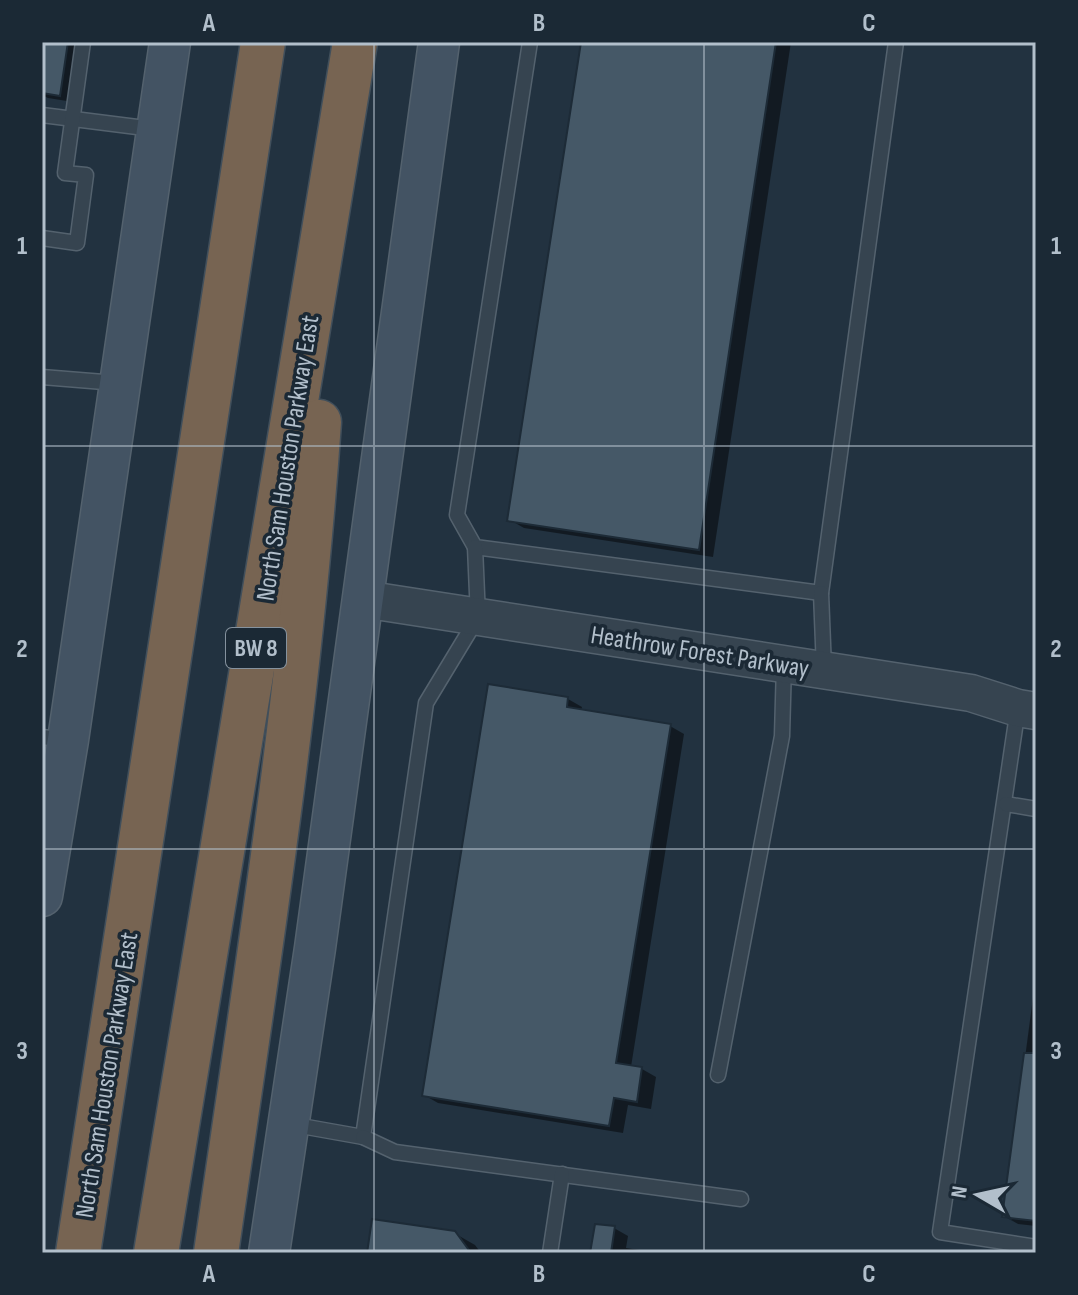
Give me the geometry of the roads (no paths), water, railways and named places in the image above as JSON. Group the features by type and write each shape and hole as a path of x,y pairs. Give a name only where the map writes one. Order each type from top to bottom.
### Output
{"highway":[{"name":"North Sam Houston Parkway East","path":"78,1253 263,42"},
{"name":"North Sam Houston Parkway East","path":"156,1253 355,42"},
{"path":"216,1253 263,929 310,547 337,160"}],"main road":[{"path":"42,896 55,738 120,383 170,42"},
{"path":"269,1253 439,42"}],"street":[{"name":"Heathrow Forest Parkway","path":"363,599 971,693 1027,710"}],"lane":[{"path":"42,238 77,243 86,175 65,173 83,42"},
{"path":"363,1137 426,703 478,617 475,547 457,515 530,42"},
{"path":"824,670 821,593 896,42"},
{"path":"42,115 157,129"},
{"path":"42,377 120,383"},
{"path":"475,547 821,593"},
{"path":"718,1075 782,736 784,664"},
{"path":"1027,710 1006,804 940,1232 1036,1247"},
{"path":"1006,804 1036,809"},
{"path":"289,1124 363,1137 395,1152 741,1199"},
{"path":"550,1253 562,1174"}]}
